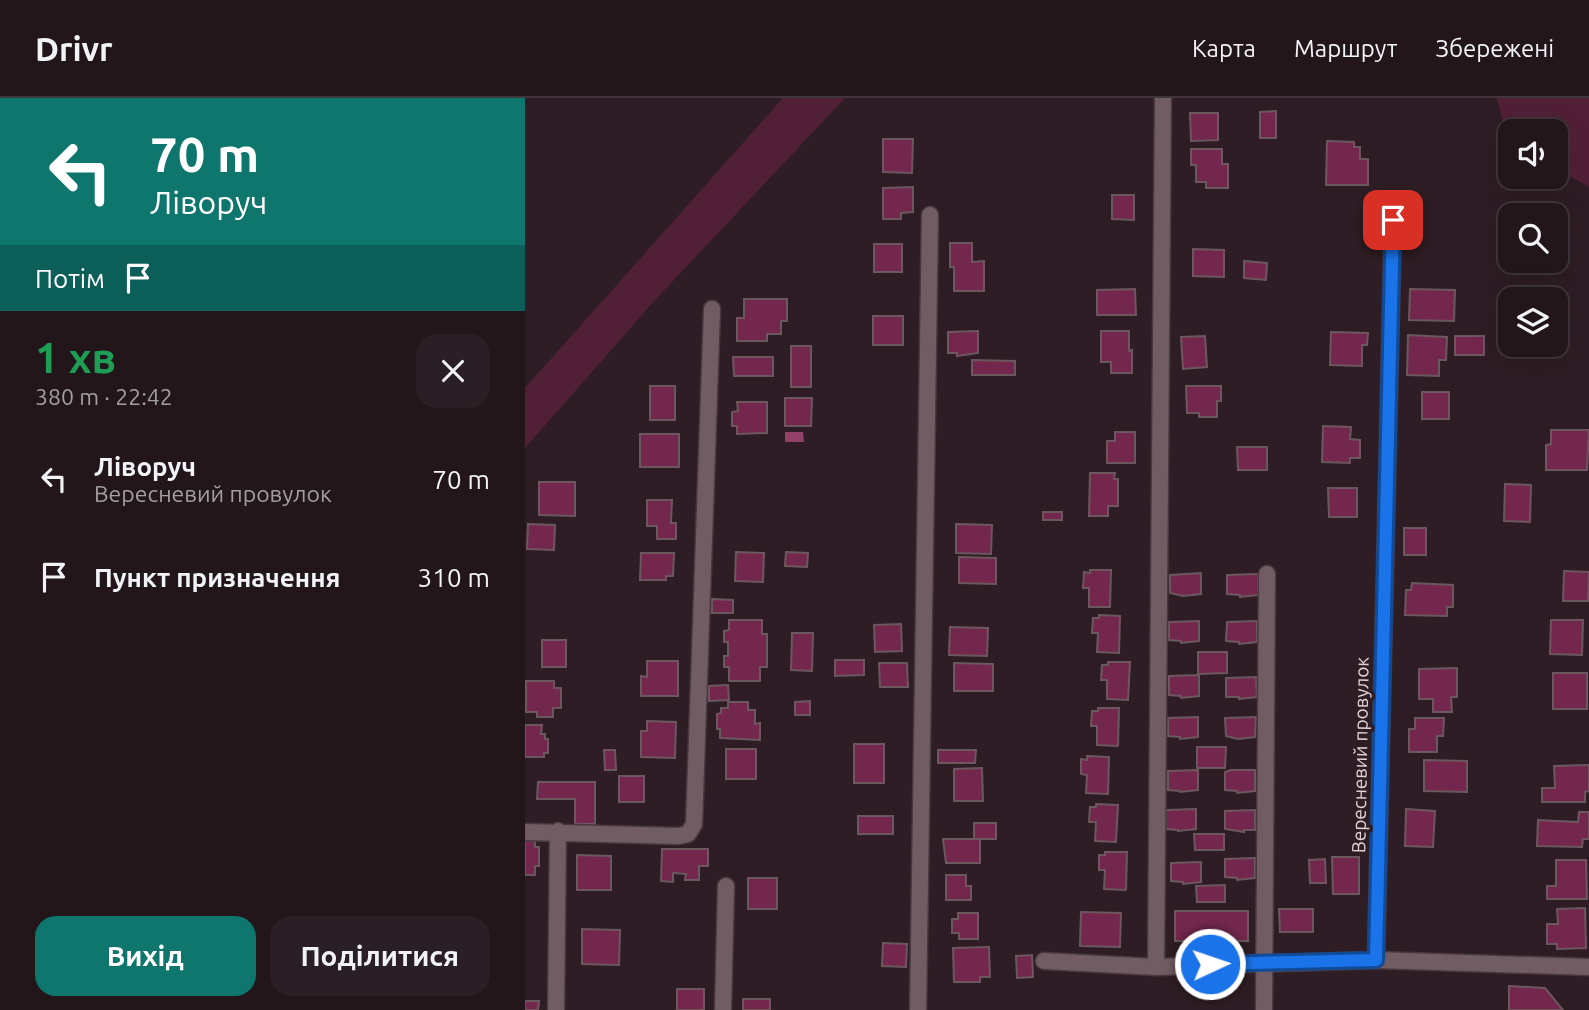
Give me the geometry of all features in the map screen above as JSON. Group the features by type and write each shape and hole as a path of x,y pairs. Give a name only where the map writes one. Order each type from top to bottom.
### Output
{"street":[{"path":"1156,967 1163,98"},
{"path":"918,1010 930,215"},
{"name":"Вересневий провулок","path":"1376,960 1393,220"},
{"path":"525,832 679,836 688,834 694,824 712,309"},
{"path":"1265,1010 1267,573"},
{"path":"556,1010 558,831"},
{"path":"723,1010 726,886"},
{"path":"1044,961 1156,967 1376,960 1589,967"}],"shaded area":[{"path":"783,98 845,98 656,299 525,448 525,388"},
{"path":"1497,98 1589,98 1589,187 1568,176 1568,119 1502,119"},
{"path":"785,432 803,432 804,442 785,442"}],"building":[{"path":"1276,111 1276,138 1260,138 1260,112"},
{"path":"1190,113 1218,113 1218,140 1191,141"},
{"path":"883,139 913,139 912,173 883,172"},
{"path":"1327,141 1354,142 1354,147 1360,147 1360,159 1368,159 1368,185 1326,185"},
{"path":"1191,149 1222,149 1222,164 1228,164 1228,188 1206,188 1206,182 1196,182 1196,165 1191,165"},
{"path":"913,187 913,212 901,213 901,219 883,219 883,188"},
{"path":"1112,195 1134,195 1134,220 1112,219"},
{"path":"950,243 972,243 972,262 984,261 984,291 954,291"},
{"path":"874,244 902,244 902,272 874,272"},
{"path":"1193,249 1224,250 1224,277 1193,276"},
{"path":"1244,261 1267,263 1266,280 1244,278"},
{"path":"1135,289 1136,315 1097,315 1097,290"},
{"path":"1410,289 1455,290 1454,321 1409,320"},
{"path":"744,299 787,299 787,321 781,321 781,334 767,334 767,341 737,341 737,318 744,318"},
{"path":"873,316 903,316 903,345 873,345"},
{"path":"978,331 978,353 957,356 957,353 948,353 948,332"},
{"path":"1101,331 1129,331 1132,373 1111,373 1111,362 1101,362"},
{"path":"1331,332 1368,333 1367,345 1362,345 1362,366 1330,365"},
{"path":"1408,335 1447,337 1446,360 1439,360 1439,376 1407,375"},
{"path":"1205,336 1207,367 1183,369 1181,337"},
{"path":"1455,336 1484,336 1484,355 1455,355"},
{"path":"791,346 811,346 811,387 791,387"},
{"path":"733,357 773,357 773,376 734,376"},
{"path":"972,360 1015,361 1015,375 972,375"},
{"path":"650,386 675,386 675,420 650,420"},
{"path":"1186,386 1221,386 1217,417 1199,417 1199,413 1187,413"},
{"path":"1422,392 1449,392 1449,419 1422,419"},
{"path":"785,398 812,398 811,426 785,426"},
{"path":"737,402 767,402 767,433 737,434 737,426 732,426 732,412 738,411"},
{"path":"1323,426 1351,427 1350,439 1360,440 1360,458 1350,458 1350,463 1322,462"},
{"path":"1551,430 1589,430 1587,470 1546,470 1546,445 1551,444"},
{"path":"1115,432 1135,432 1135,463 1107,463 1107,441 1115,441"},
{"path":"640,434 679,434 679,467 640,467"},
{"path":"1237,447 1267,447 1267,470 1238,470"},
{"path":"1090,473 1115,473 1114,479 1118,479 1118,506 1108,506 1108,516 1089,516"},
{"path":"539,482 575,482 575,516 539,515"},
{"path":"1505,484 1531,485 1530,522 1504,521"},
{"path":"1328,488 1357,488 1357,517 1329,517"},
{"path":"647,500 672,500 671,523 676,523 676,539 657,539 657,526 647,526"},
{"path":"1043,512 1062,512 1062,520 1043,520"},
{"path":"528,524 555,525 554,550 527,549"},
{"path":"956,524 992,525 991,554 956,553"},
{"path":"1404,528 1426,528 1426,555 1404,555"},
{"path":"736,552 764,553 763,582 735,581"},
{"path":"786,552 808,553 807,567 785,566"},
{"path":"641,553 674,553 673,576 666,576 666,580 640,580"},
{"path":"959,557 996,558 996,584 959,583"},
{"path":"1090,570 1111,570 1110,607 1089,607 1089,588 1083,588 1084,572 1090,573"},
{"path":"1564,571 1589,572 1588,601 1563,601"},
{"path":"1201,573 1201,594 1183,596 1170,593 1170,575"},
{"path":"1258,574 1258,595 1240,597 1227,594 1227,575"},
{"path":"1412,583 1453,585 1453,607 1447,607 1447,616 1405,615 1406,590 1411,590"},
{"path":"712,599 733,600 733,613 712,613"},
{"path":"1099,615 1120,616 1119,653 1097,652 1098,633 1092,633 1093,618 1099,618"},
{"path":"729,620 762,620 762,634 767,634 767,667 760,667 760,681 729,681 729,667 724,667 724,656 728,656 728,642 724,642 724,631 729,630"},
{"path":"1551,620 1583,620 1582,655 1550,654"},
{"path":"1199,621 1199,641 1181,643 1169,640 1169,622"},
{"path":"1257,621 1257,642 1239,644 1226,641 1227,622"},
{"path":"901,624 902,651 875,652 874,625"},
{"path":"950,627 988,628 987,656 949,655"},
{"path":"792,633 813,633 812,671 791,670"},
{"path":"542,640 566,640 566,667 542,667"},
{"path":"1198,652 1227,652 1227,673 1198,674"},
{"path":"835,660 864,660 864,675 835,676"},
{"path":"647,661 678,661 678,696 641,696 641,676 647,677"},
{"path":"1108,662 1130,662 1128,700 1107,699 1107,680 1101,680 1102,665 1108,665"},
{"path":"879,663 907,663 908,687 880,687"},
{"path":"954,663 993,664 993,691 954,691"},
{"path":"1457,668 1457,697 1451,697 1452,712 1433,712 1433,699 1419,699 1419,669"},
{"path":"1553,673 1587,673 1587,709 1553,709"},
{"path":"1199,675 1199,696 1181,698 1169,695 1169,676"},
{"path":"1256,677 1257,697 1226,697 1226,678"},
{"path":"526,681 554,681 554,688 561,688 561,708 553,708 553,717 537,717 537,712 526,712"},
{"path":"728,685 729,700 709,701 709,686"},
{"path":"810,701 810,715 795,715 795,702"},
{"path":"728,702 748,702 748,710 755,710 755,724 760,723 760,740 720,738 717,714 721,713 721,708 728,708"},
{"path":"1098,708 1119,708 1118,746 1097,745 1097,726 1091,726 1092,711 1098,711"},
{"path":"1198,717 1198,737 1180,739 1168,736 1168,718"},
{"path":"1256,717 1255,737 1238,739 1226,736 1225,718"},
{"path":"1415,718 1444,718 1443,736 1437,736 1437,752 1409,752 1409,729 1415,729"},
{"path":"647,721 676,722 675,758 641,757 641,731 647,731"},
{"path":"525,725 542,725 541,734 545,734 545,739 548,739 548,753 544,753 544,757 525,757"},
{"path":"854,744 884,744 884,783 854,783"},
{"path":"1197,747 1226,747 1225,768 1197,768"},
{"path":"726,749 756,749 756,779 726,779"},
{"path":"604,750 615,750 616,770 605,770"},
{"path":"938,750 976,750 975,763 938,763"},
{"path":"1087,756 1109,757 1108,794 1086,793 1087,775 1081,774 1081,759 1087,760"},
{"path":"1424,760 1467,761 1467,792 1424,791"},
{"path":"1589,765 1589,791 1585,792 1585,802 1542,802 1542,788 1555,788 1554,766"},
{"path":"982,768 983,801 954,801 954,769"},
{"path":"1198,770 1198,790 1168,790 1168,771"},
{"path":"1255,770 1255,791 1237,793 1225,790 1225,772"},
{"path":"619,776 644,776 644,802 619,802"},
{"path":"538,782 595,782 595,824 575,824 575,799 537,799"},
{"path":"1096,804 1118,805 1116,842 1095,841 1096,822 1089,822 1090,807 1096,807"},
{"path":"1196,809 1196,829 1166,829 1166,810"},
{"path":"1406,809 1435,811 1433,847 1405,846"},
{"path":"1255,810 1255,830 1244,832 1225,829 1225,811"},
{"path":"1579,812 1589,812 1589,839 1583,839 1582,847 1537,846 1538,820 1578,822"},
{"path":"858,816 893,816 893,834 858,834"},
{"path":"974,823 996,823 996,839 974,839"},
{"path":"1194,834 1224,834 1224,850 1195,850"},
{"path":"943,839 980,839 980,863 946,863"},
{"path":"525,841 535,841 535,847 539,847 539,866 535,866 535,875 525,875"},
{"path":"662,849 708,849 708,866 699,866 699,880 685,880 686,874 673,873 673,882 661,881"},
{"path":"1105,852 1127,852 1126,890 1104,889 1105,870 1099,870 1099,855 1105,855"},
{"path":"577,855 611,856 611,890 577,890"},
{"path":"1332,857 1359,857 1359,894 1333,894"},
{"path":"1255,858 1255,878 1237,880 1225,877 1225,859"},
{"path":"1325,859 1326,883 1310,883 1309,860"},
{"path":"1556,860 1586,860 1587,899 1547,899 1547,886 1556,886"},
{"path":"1201,862 1201,882 1183,884 1171,881 1171,863"},
{"path":"946,875 966,875 966,886 971,886 971,900 946,900"},
{"path":"748,878 777,878 777,909 748,909"},
{"path":"1225,885 1225,902 1197,902 1196,886"},
{"path":"1585,908 1586,948 1557,949 1557,944 1547,944 1547,924 1558,924 1557,909"},
{"path":"1279,909 1313,909 1313,932 1280,932"},
{"path":"1175,911 1248,911 1248,941 1175,941"},
{"path":"1081,912 1121,913 1120,947 1080,946"},
{"path":"958,913 978,913 978,939 959,939 959,933 952,933 952,919 958,919"},
{"path":"582,929 620,930 619,965 582,964"},
{"path":"883,943 907,944 906,967 882,966"},
{"path":"989,947 990,977 980,977 980,982 954,982 953,948"},
{"path":"1032,955 1033,977 1017,978 1016,956"},
{"path":"1509,986 1545,988 1563,1010 1509,1010"},
{"path":"677,989 704,989 704,1010 677,1010"},
{"path":"743,999 770,999 770,1010 743,1010"},
{"path":"525,1001 539,1001 538,1010 525,1010"}],"route":[{"path":"1210,964 1376,960 1393,220"}]}
